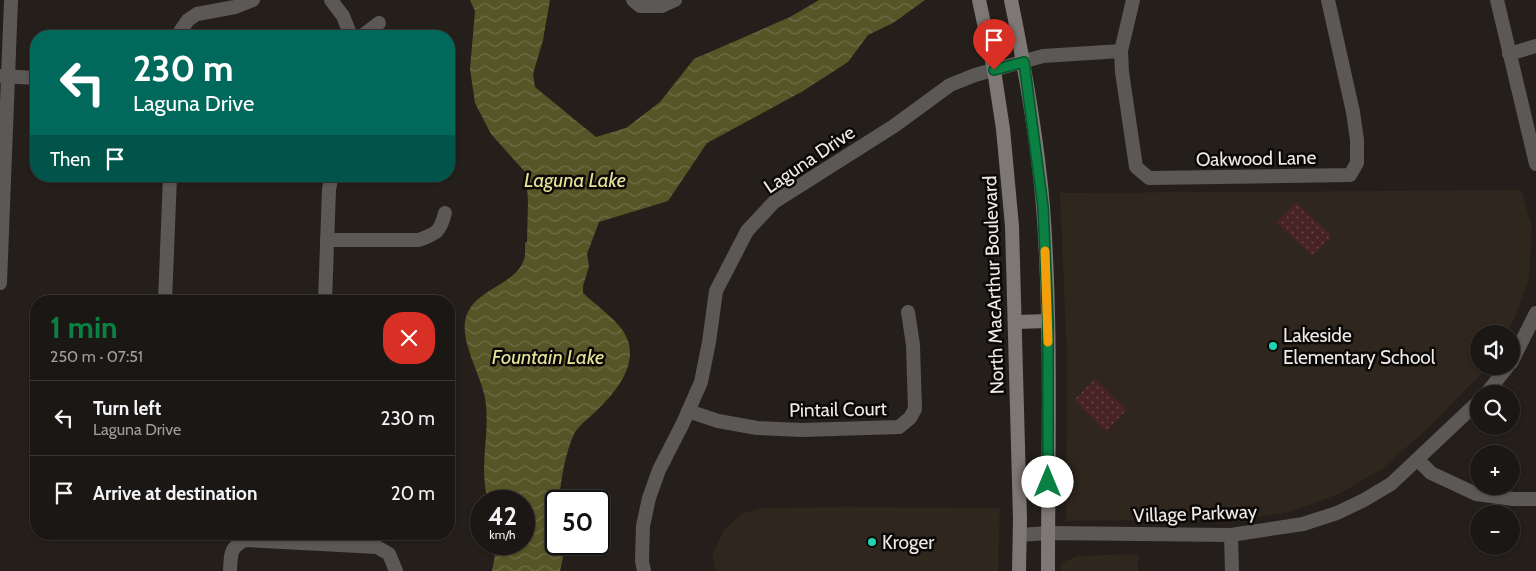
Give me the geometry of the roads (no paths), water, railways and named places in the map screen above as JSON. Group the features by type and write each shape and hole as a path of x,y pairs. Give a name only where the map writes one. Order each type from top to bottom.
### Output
{"main road":[{"name":"North MacArthur Boulevard","path":"979,0 1004,129 1011,217 1020,535 1019,571"},
{"path":"1011,0 1024,62 1043,207 1048,320 1048,571"},
{"path":"1015,322 1048,320"}],"street":[{"path":"0,283 4,76 10,0"},
{"path":"181,30 188,20 197,14 234,7 253,0"},
{"path":"332,0 343,16 349,30"},
{"path":"633,0 640,6 662,6 675,0"},
{"path":"1121,51 1133,0"},
{"name":"Oakwood Lane","path":"1121,51 1122,72 1136,167 1149,178 1350,175 1357,163 1354,112 1328,0"},
{"path":"1497,0 1536,164"},
{"path":"370,30 379,23"},
{"path":"1509,54 1536,46"},
{"name":"Laguna Drive","path":"644,571 642,561 643,526 649,498 659,470 701,382 716,291 747,231 774,202 894,126 950,85 1043,56 1121,51"},
{"path":"4,76 30,78"},
{"path":"166,295 170,182"},
{"path":"325,295 331,182"},
{"path":"327,240 419,240 432,235 441,227 445,213"},
{"name":"Pintail Court","path":"688,411 718,422 757,428 802,430 899,426 910,418 914,409 913,345 908,312"},
{"path":"1520,345 1536,313"},
{"path":"1493,385 1501,375"},
{"name":"Village Parkway","path":"1020,535 1048,533 1231,535 1303,524 1337,513 1391,484 1470,410"},
{"path":"1418,460 1430,473 1476,494 1513,499 1536,499"},
{"path":"1231,535 1232,571"},
{"path":"230,571 231,553 235,545 245,540 377,547 388,554 396,570"}],"water":[{"path":"470,0 550,0 543,40 533,74 535,87 596,137 626,128 660,102 694,59 790,17 819,0 925,0 893,23 868,35 848,62 803,91 707,143 668,201 599,222 587,254 589,266 583,286 583,293 623,330 629,347 630,358 623,378 617,388 574,434 566,458 560,490 545,490 545,555 564,555 560,571 492,571 495,555 535,555 535,490 485,490 484,462 487,424 485,398 468,347 465,326 466,317 477,300 512,276 523,262 525,243 527,242 528,202 526,173 491,134 475,103 470,69 475,11"}],"place":[{"name":"Lakeside Elementary School","path":"1273,346"},
{"name":"Kroger","path":"872,542"}],"water label":[{"name":"Laguna Lake","path":"575,180"},
{"name":"Fountain Lake","path":"548,357"}]}
